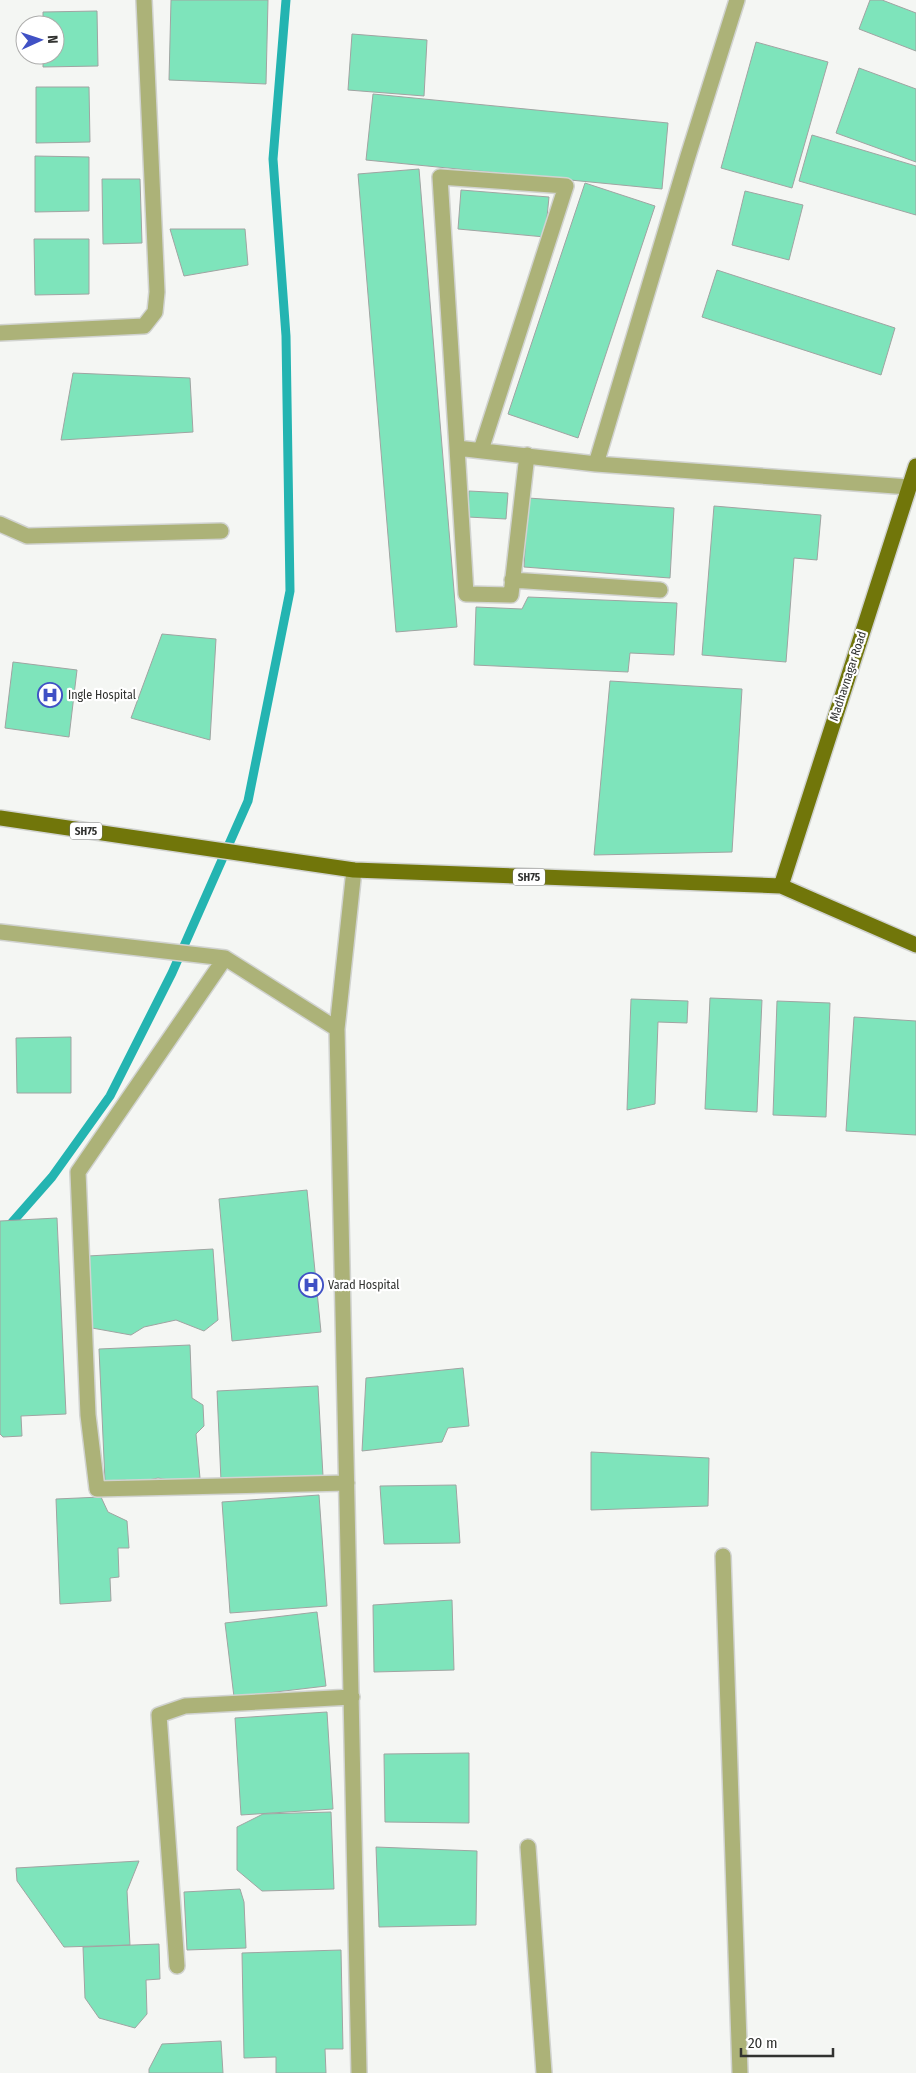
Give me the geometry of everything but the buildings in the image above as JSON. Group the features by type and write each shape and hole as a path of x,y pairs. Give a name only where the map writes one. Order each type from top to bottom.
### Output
{"main road":[{"name":"Madhavnagar Road","path":"781,886 916,466"},
{"name":"SH75","path":"0,818 173,845 354,870 781,886 916,945"}],"street":[{"path":"0,333 144,326 154,312 157,292 144,0"},
{"path":"596,464 737,0"},
{"path":"480,450 566,186 440,177 466,594 511,595 527,455"},
{"path":"457,448 596,464 909,487"},
{"path":"0,524 27,536 221,531"},
{"path":"512,580 660,590"},
{"path":"354,870 337,1029 360,2073"},
{"path":"0,932 225,958 337,1029"},
{"path":"225,958 78,1172 88,1415 97,1489 347,1484"},
{"path":"724,1556 740,2073"},
{"path":"177,1966 159,1715 185,1706 352,1697"},
{"path":"528,1847 544,2073"}],"waterway":[{"path":"0,1236 52,1177 110,1096 172,973 248,801 290,591 286,336 273,159 286,0"}],"place":[{"name":"Ingle Hospital","path":"50,695"},
{"name":"Varad Hospital","path":"311,1285"}]}
